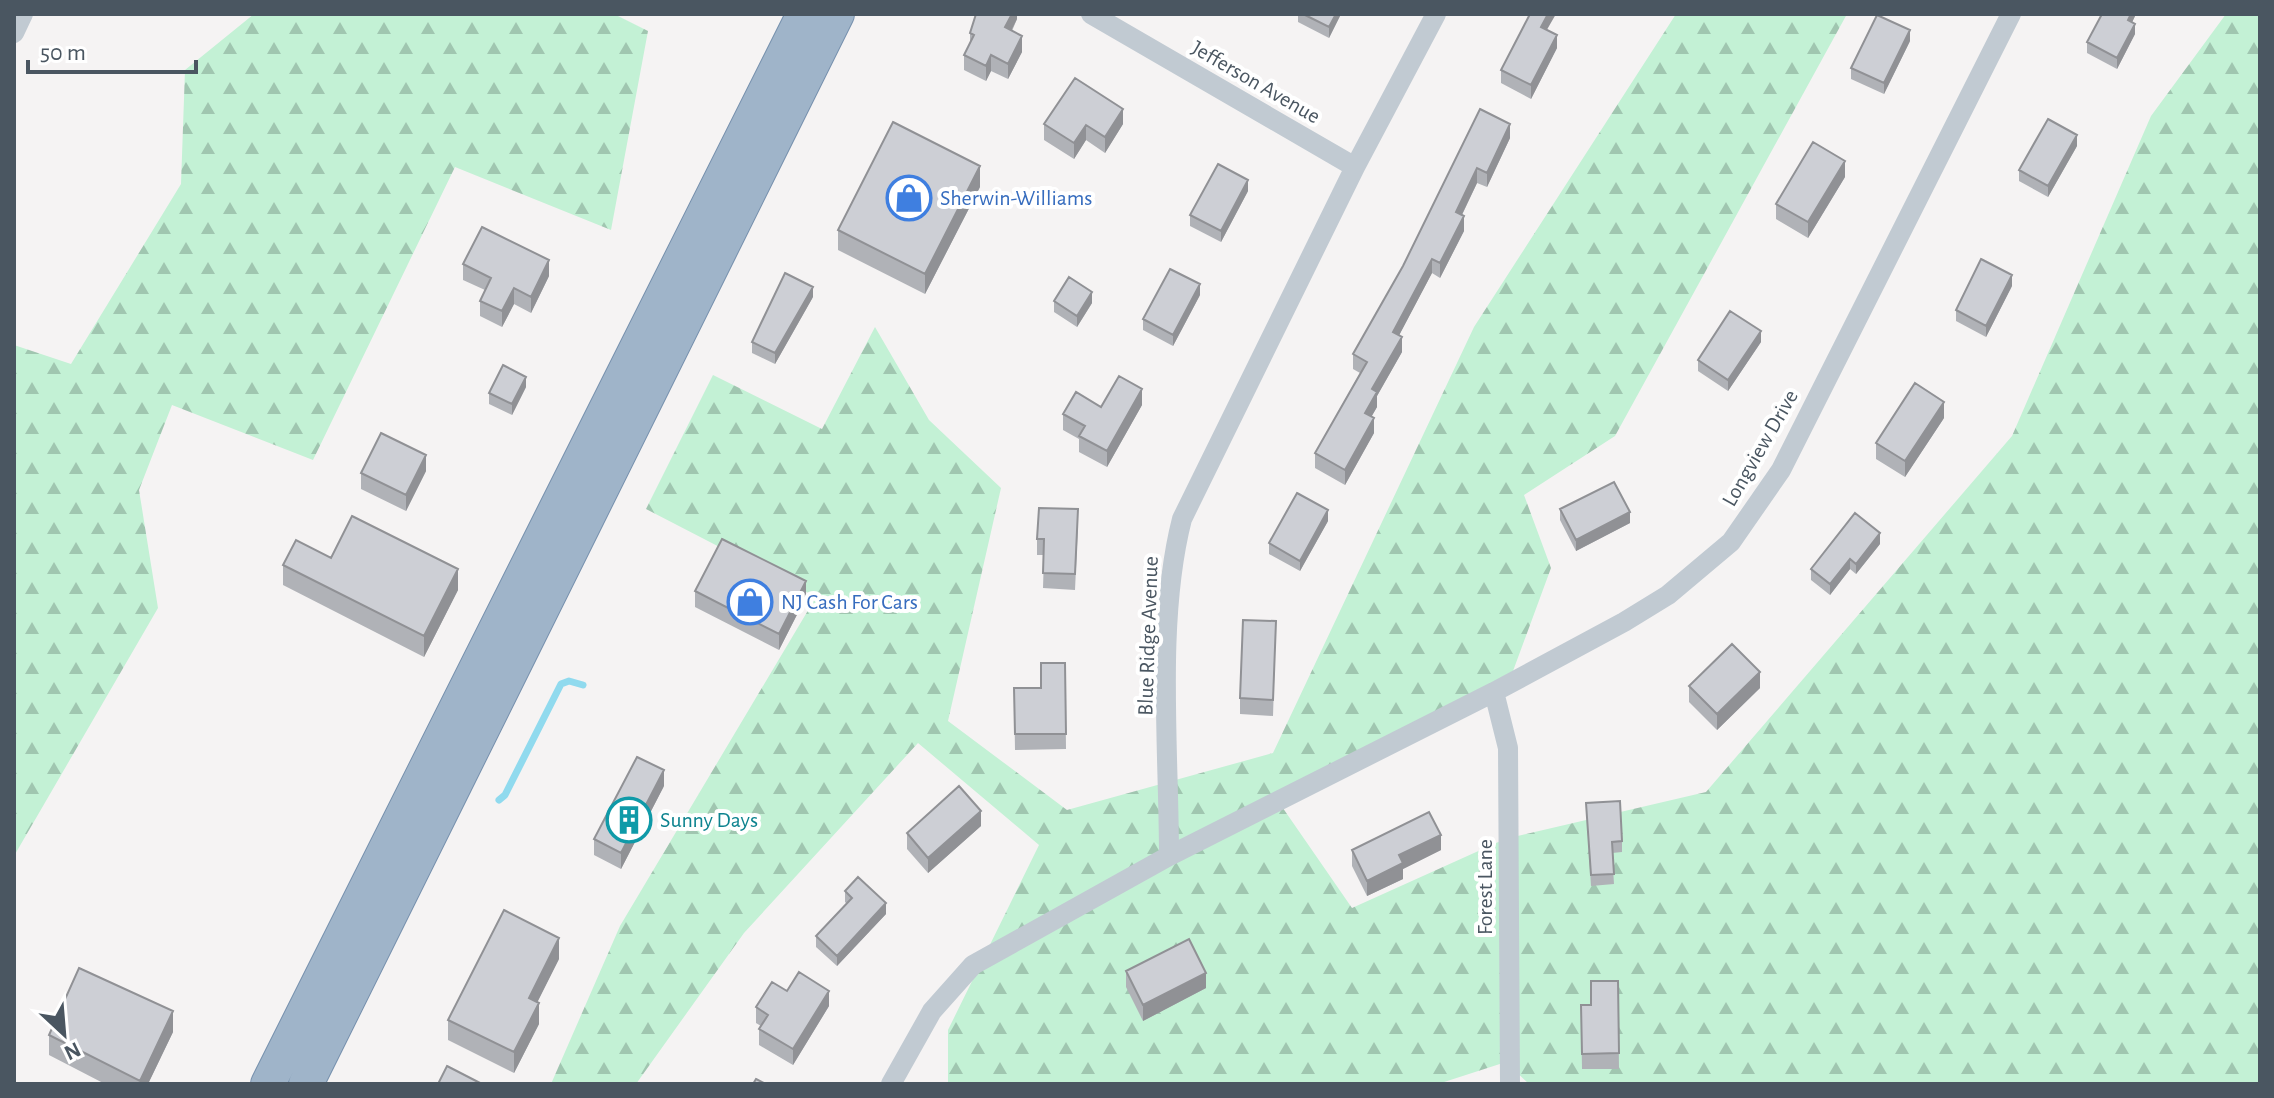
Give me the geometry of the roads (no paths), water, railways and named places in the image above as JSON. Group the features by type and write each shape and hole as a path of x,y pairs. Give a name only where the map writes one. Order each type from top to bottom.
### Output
{"highway":[{"path":"268,1084 804,14"},
{"path":"306,1084 837,14"}],"street":[{"path":"14,33 23,14"},
{"name":"Jefferson Avenue","path":"1091,14 1355,167"},
{"name":"Blue Ridge Avenue","path":"1169,856 1168,607 1171,563 1182,519 1355,167 1436,14"},
{"name":"Longview Drive","path":"1169,856 1494,692 1668,595 1731,542 1781,470 2011,14"},
{"name":"Forest Lane","path":"1494,692 1508,748 1510,1084"},
{"path":"891,1084 932,1011 973,965 1169,856"}],"waterway":[{"path":"499,800 505,795 561,684 569,681 583,685"}],"place":[{"name":"Sherwin-Williams","path":"909,198"},
{"name":"NJ Cash For Cars","path":"750,602"},
{"name":"Sunny Days","path":"629,820"}]}
